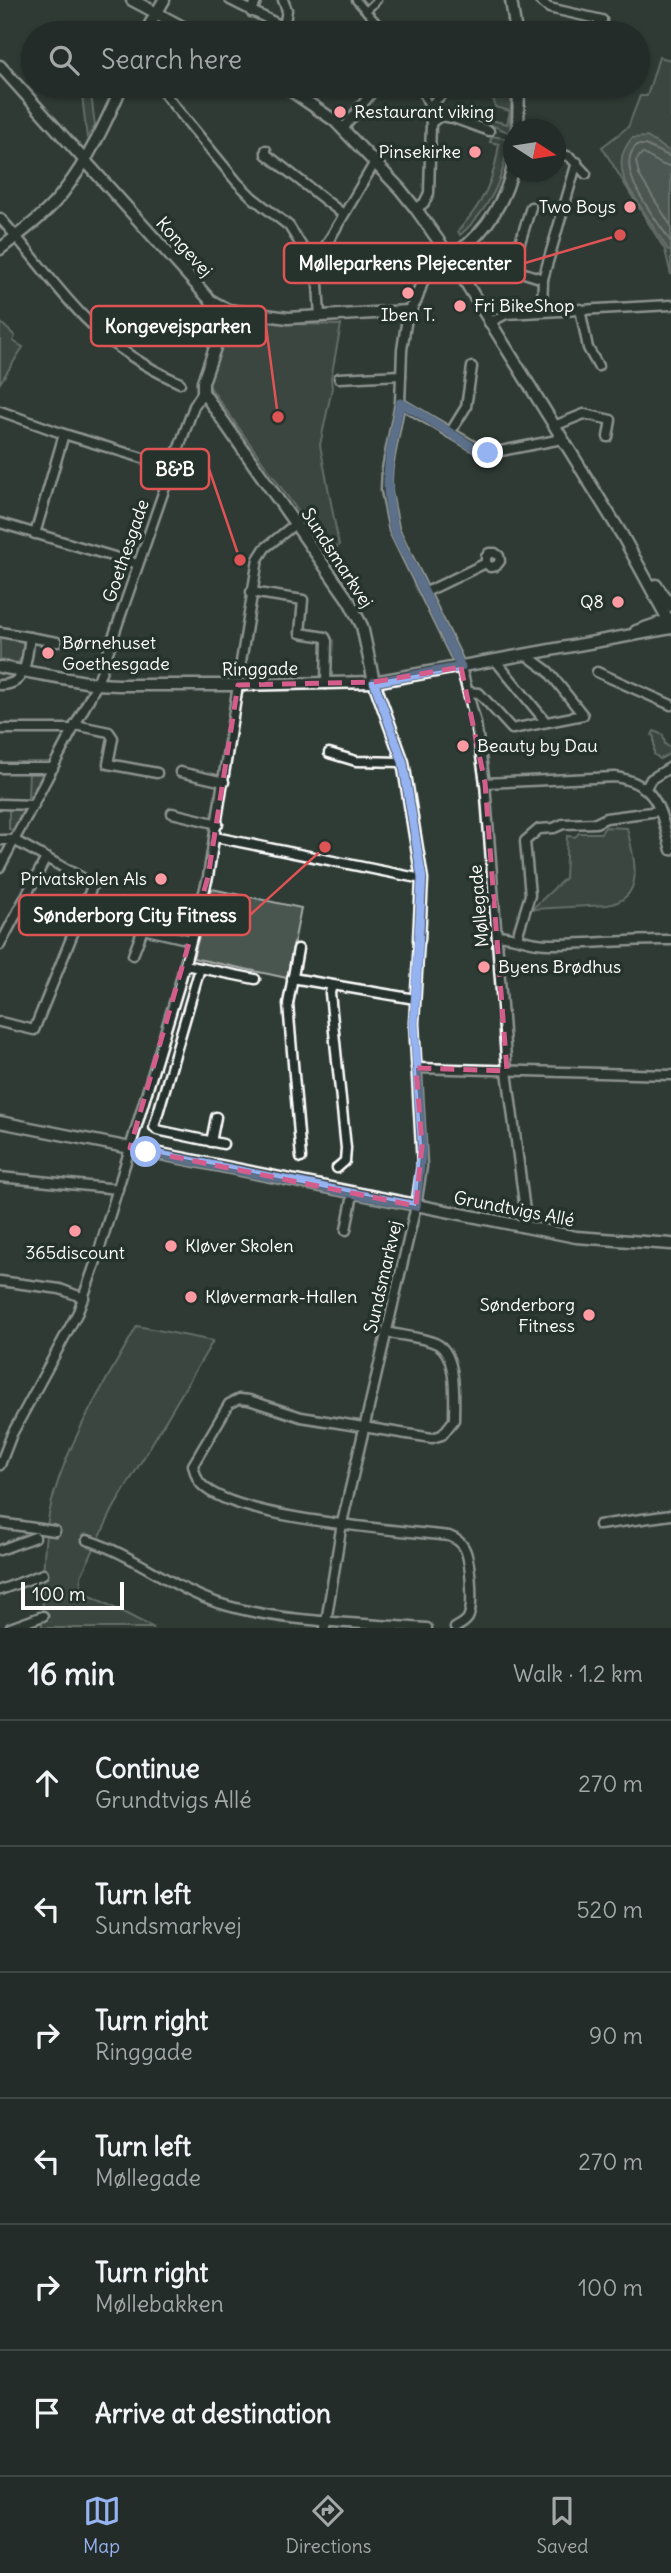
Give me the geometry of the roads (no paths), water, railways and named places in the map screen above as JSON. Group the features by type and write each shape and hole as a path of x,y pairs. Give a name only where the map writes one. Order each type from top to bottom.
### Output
{"street":[{"path":"132,0 170,21"},
{"path":"152,21 164,0"},
{"path":"251,12 257,0"},
{"path":"283,0 287,10 285,21"},
{"path":"356,0 375,21"},
{"path":"366,11 377,0"},
{"path":"511,0 514,21"},
{"path":"539,0 550,8 602,21"},
{"path":"234,1 268,21"},
{"name":"Kongevej","path":"0,66 21,89"},
{"name":"Kongevej","path":"29,98 211,300 228,310"},
{"path":"0,249 43,214 64,192 85,161 116,98"},
{"path":"168,98 237,183 289,226 317,267"},
{"path":"303,98 326,113 375,162 416,209 450,257 640,565 670,623"},
{"path":"344,129 368,98"},
{"path":"416,209 424,203 429,193 431,123 426,98"},
{"path":"429,107 438,98"},
{"path":"518,119 519,98"},
{"path":"431,123 440,116 489,131"},
{"path":"265,150 266,154 343,214"},
{"path":"566,156 577,162 586,174"},
{"path":"320,317 317,267 322,252 375,162"},
{"path":"542,311 543,279 577,162"},
{"name":"Møllegade","path":"509,182 495,212 477,236 428,272 415,303 408,311 402,350 400,403 387,470 386,490 394,530 461,667 479,742 485,783 507,1071 525,1211 522,1227"},
{"path":"531,207 513,265 519,271 543,279"},
{"path":"0,218 88,322 152,370 180,383"},
{"path":"489,323 506,314 671,305"},
{"path":"580,309 588,348 598,366"},
{"path":"228,310 288,318 408,311"},
{"name":"Goethesgade","path":"0,867 97,684 194,406 203,392 203,382 228,310"},
{"path":"450,433 466,407 472,367"},
{"path":"339,378 401,375"},
{"name":"Sundsmarkvej","path":"203,392 362,626 374,682 403,762 422,878 415,999 416,1068 422,1145 416,1206 342,1523 326,1624"},
{"path":"400,403 476,449 491,453 562,439"},
{"path":"0,411 172,467"},
{"path":"554,426 584,414 611,420 608,437"},
{"path":"35,534 64,434"},
{"path":"0,523 138,564"},
{"path":"240,668 258,559 265,548 295,524"},
{"path":"426,592 486,563"},
{"path":"640,565 671,606"},
{"path":"251,592 303,600 300,634 324,636 327,641 326,684"},
{"name":"Ringgade","path":"0,667 97,684 374,682 622,636 670,623"},
{"path":"0,632 57,642"},
{"path":"0,685 10,685 18,681 24,671 30,638"},
{"path":"468,692 479,693 512,729 583,715 548,671 526,655"},
{"path":"495,660 546,722"},
{"path":"597,672 671,705"},
{"path":"0,1465 12,1434 84,1298 118,1189 208,877 238,685"},
{"path":"0,729 74,727 109,732 113,738 108,764 157,773"},
{"path":"329,752 356,761 403,762"},
{"path":"646,788 651,779 671,767"},
{"path":"0,768 53,768"},
{"path":"180,772 224,782"},
{"path":"485,783 615,778 637,782 646,788 659,811 671,850"},
{"path":"0,804 34,804"},
{"path":"517,936 530,895 525,841 539,829 563,824 596,823 607,818 659,811"},
{"path":"172,813 218,824"},
{"path":"215,837 422,878"},
{"path":"0,840 14,841 93,884 34,1030 0,1022"},
{"path":"0,945 46,858"},
{"path":"134,955 143,929 191,940"},
{"path":"497,935 517,936 529,942 548,944 626,939 671,940"},
{"path":"298,949 288,1004 301,1158"},
{"path":"184,965 255,979"},
{"path":"200,968 154,1127 157,1130 223,1144"},
{"path":"292,978 415,999"},
{"path":"332,985 330,993 346,1148 345,1161 337,1168"},
{"path":"416,1068 671,1074"},
{"path":"211,1142 216,1117"},
{"name":"Grundtvigs Allé","path":"0,1122 576,1237 671,1244"},
{"path":"0,1177 118,1189"},
{"path":"346,1230 353,1194"},
{"path":"0,1281 60,1289 84,1298"},
{"path":"386,1332 436,1343 446,1350 451,1360 454,1420 442,1435 432,1438 364,1429 301,1417 250,1400 239,1399 229,1404 193,1465 201,1485 245,1506 282,1515 449,1536 457,1540 463,1546 468,1560 471,1606 464,1623 455,1628"},
{"path":"599,1525 671,1515"},
{"path":"0,1523 55,1531"},
{"path":"0,1550 35,1537"},
{"path":"87,1540 218,1603 326,1624 427,1628"},
{"path":"0,1590 43,1574"},
{"path":"9,1628 43,1616"}],"water":[{"path":"647,137 671,152 671,252 623,175 621,164 628,143 632,138"}],"place":[{"name":"Restaurant viking","path":"340,112"},
{"name":"Pinsekirke","path":"475,152"},
{"name":"Two Boys","path":"630,207"},
{"name":"Mølleparkens Plejecenter","path":"620,235"},
{"name":"Iben T.","path":"408,293"},
{"name":"Fri BikeShop","path":"460,306"},
{"name":"Kongevejsparken","path":"278,417"},
{"name":"B&B","path":"240,560"},
{"name":"Q8","path":"618,602"},
{"name":"Børnehuset Goethesgade","path":"48,653"},
{"name":"Beauty by Dau","path":"463,746"},
{"name":"Sønderborg City Fitness","path":"325,847"},
{"name":"Privatskolen Als","path":"161,879"},
{"name":"Byens Brødhus","path":"484,967"},
{"name":"365discount","path":"75,1231"},
{"name":"Kløver Skolen","path":"171,1246"},
{"name":"Kløvermark-Hallen","path":"191,1297"},
{"name":"Sønderborg Fitness","path":"589,1315"}]}
